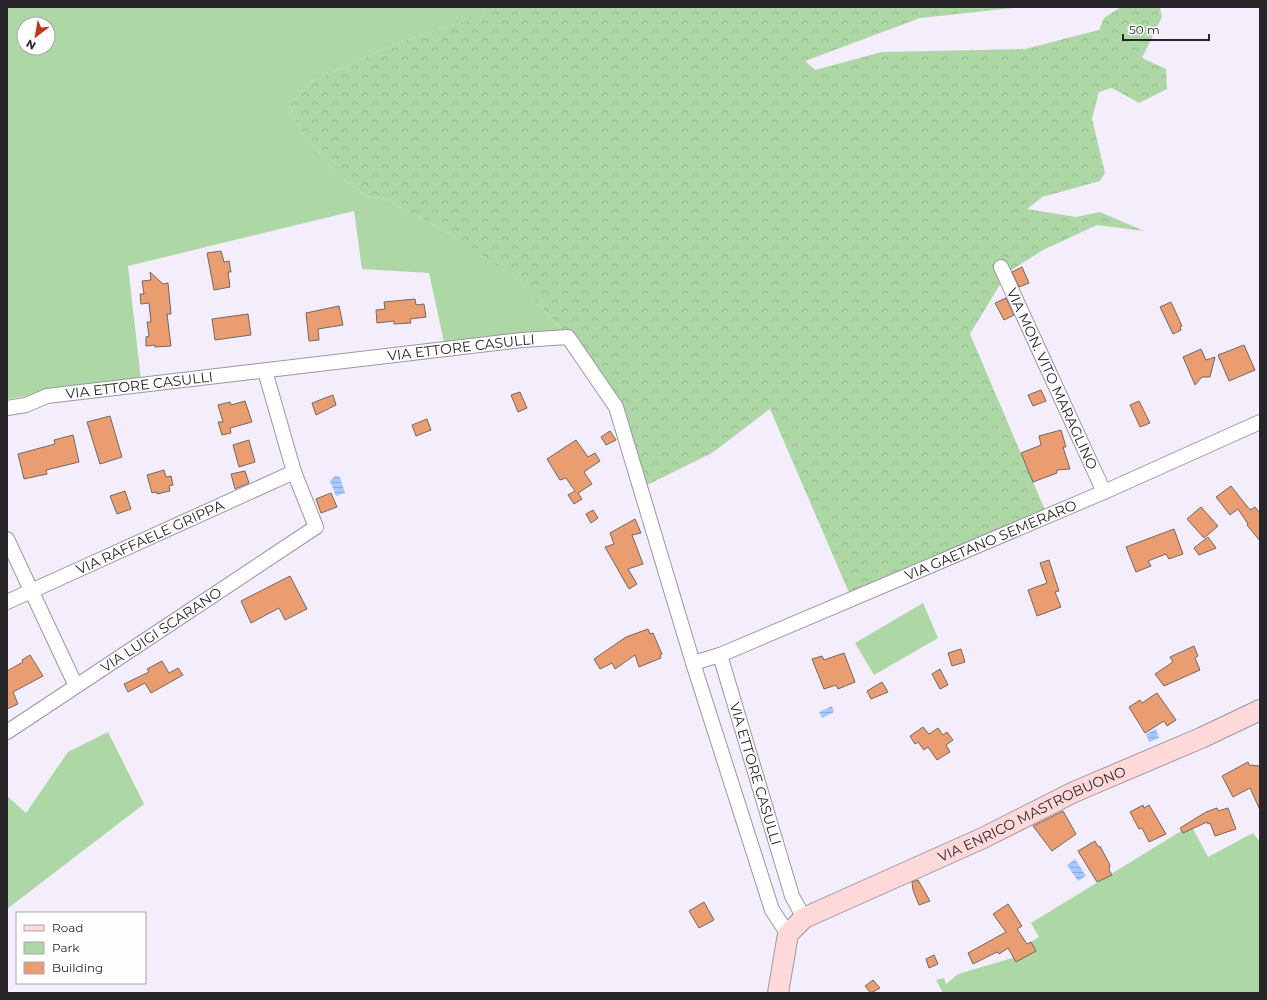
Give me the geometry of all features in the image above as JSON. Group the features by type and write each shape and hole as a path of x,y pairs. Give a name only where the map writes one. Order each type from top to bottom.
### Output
{"street":[{"name":"VIA MON. VITO MARAGLINO","path":"1001,267 1104,492"},
{"name":"VIA ETTORE CASULLI","path":"7,408 26,405 47,396 522,340 568,338 616,408 693,663 772,910 788,934"},
{"path":"265,371 294,472"},
{"name":"VIA GAETANO SEMERARO","path":"720,655 1104,492 1260,422"},
{"name":"VIA LUIGI SCARANO","path":"7,732 316,528 294,472"},
{"name":"VIA RAFFAELE GRIPPA","path":"7,602 294,472"},
{"path":"7,539 76,686"},
{"name":"VIA ETTORE CASULLI","path":"720,655 792,896 804,918"},
{"path":"693,663 720,655"},
{"name":"VIA ENRICO MASTROBUONO","path":"804,918 983,838 1074,792 1201,738 1260,710"},
{"path":"778,993 788,934 804,918"}],"green space":[{"path":"7,7 484,7 487,15 401,42 311,82 289,107 303,134 336,173 366,196 386,199 455,237 488,258 515,278 570,338 445,347 429,273 362,269 354,211 128,266 141,380 7,399"},
{"path":"484,7 1023,7 920,18 805,61 815,70 882,52 1025,49 1099,30 1104,18 1121,7 1160,8 1162,17 1142,58 1166,69 1167,89 1139,103 1112,88 1099,92 1092,119 1105,173 1100,181 1042,197 1027,209 1076,217 1100,212 1144,231 1097,225 1043,250 1007,273 970,334 1045,510 850,595 770,409 712,453 645,486 617,405 570,338 515,278 455,237 386,199 366,196 336,173 303,134 289,107 311,82 401,42 486,15"},
{"path":"923,603 938,638 874,675 855,643"},
{"path":"108,732 144,804 7,909 7,796 26,813 68,752"},
{"path":"1191,825 1208,857 1253,833 1260,842 1260,993 943,993 936,980 944,978 946,984 958,974 1036,951 1031,942 1039,937 1031,923"}],"water":[{"path":"335,476 340,477 345,493 336,496 330,481"},
{"path":"832,706 834,712 822,718 819,712"},
{"path":"1156,729 1159,738 1149,742 1146,734"},
{"path":"1075,859 1086,876 1078,881 1067,865"}],"building":[{"path":"221,251 224,262 229,261 231,272 228,272 230,287 214,290 207,253"},
{"path":"1022,267 1029,283 1019,287 1012,272"},
{"path":"150,272 163,284 168,283 171,314 167,314 171,346 146,346 146,337 149,336 147,322 151,322 149,303 141,304 140,294 144,294 142,281 151,280"},
{"path":"1006,298 1014,315 1004,320 995,303"},
{"path":"415,299 416,305 424,304 426,317 410,319 411,323 394,324 394,321 377,323 376,310 385,309 384,302"},
{"path":"1171,302 1182,326 1180,327 1181,330 1173,334 1160,307"},
{"path":"339,306 343,325 318,329 319,340 309,341 306,313"},
{"path":"248,314 251,335 215,340 212,319"},
{"path":"1244,345 1255,370 1229,381 1218,355"},
{"path":"1201,349 1206,360 1215,357 1210,377 1202,377 1195,385 1183,357"},
{"path":"1041,390 1046,401 1033,406 1028,395"},
{"path":"520,392 527,408 518,412 511,395"},
{"path":"333,395 336,405 316,415 312,403"},
{"path":"245,401 252,422 230,428 231,433 222,435 218,422 223,422 218,405 230,402 231,405"},
{"path":"1139,401 1150,423 1140,427 1130,405"},
{"path":"110,416 122,457 100,464 87,422"},
{"path":"427,419 431,430 416,436 412,425"},
{"path":"1061,430 1066,447 1063,447 1070,469 1057,470 1057,473 1033,482 1021,453 1041,445 1039,436"},
{"path":"610,431 616,440 606,445 601,437"},
{"path":"73,435 79,462 46,470 47,474 24,479 18,454 55,444 54,440"},
{"path":"249,440 255,462 239,467 233,445"},
{"path":"576,440 588,457 595,453 600,461 584,472 592,484 578,493 582,499 574,504 568,495 575,491 566,478 560,480 547,459"},
{"path":"164,470 166,477 171,476 173,485 169,486 170,491 157,494 157,492 152,493 147,475"},
{"path":"245,471 249,483 235,489 231,474"},
{"path":"1231,486 1250,510 1255,507 1260,513 1260,541 1247,525 1248,524 1238,509 1230,515 1216,497"},
{"path":"125,491 131,509 117,514 110,496"},
{"path":"331,493 337,507 321,513 316,499"},
{"path":"1201,507 1218,526 1204,538 1187,519"},
{"path":"593,510 598,518 591,523 586,514"},
{"path":"635,519 641,533 632,535 643,564 628,569 637,584 629,589 605,547 614,544 610,533"},
{"path":"1174,529 1183,554 1169,559 1166,554 1148,561 1151,566 1136,572 1126,547"},
{"path":"1208,537 1216,548 1199,555 1194,548"},
{"path":"1049,560 1059,591 1055,592 1061,607 1037,616 1028,590 1047,583 1040,563"},
{"path":"290,576 307,609 285,620 279,608 251,623 241,601"},
{"path":"648,629 650,634 653,633 662,654 660,655 661,658 639,667 635,655 615,669 612,663 600,669 594,659 626,637"},
{"path":"1194,646 1198,656 1195,658 1200,670 1164,686 1155,674 1173,662 1170,657"},
{"path":"961,649 965,662 952,666 948,653"},
{"path":"844,653 855,682 838,689 836,685 824,689 812,659 822,656 824,660"},
{"path":"30,655 43,676 13,692 18,704 7,709 7,671 23,662 22,660"},
{"path":"162,661 169,673 178,668 183,675 151,693 145,683 128,692 124,684 149,672 147,669"},
{"path":"940,669 948,685 940,689 932,674"},
{"path":"882,682 888,692 871,699 867,691"},
{"path":"1157,693 1176,720 1167,726 1164,721 1145,733 1129,707 1140,700 1142,703"},
{"path":"923,727 929,734 938,728 943,735 947,732 953,740 946,745 950,752 937,760 928,747 924,750 918,742 915,744 910,736"},
{"path":"1248,762 1249,765 1260,766 1260,810 1250,788 1233,797 1222,776"},
{"path":"1143,805 1144,808 1149,805 1166,834 1149,842 1142,828 1139,829 1130,812"},
{"path":"1217,808 1218,811 1228,808 1236,829 1215,836 1210,823 1208,824 1207,822 1183,833 1180,828 1206,812"},
{"path":"1063,811 1076,834 1052,851 1033,826"},
{"path":"1095,841 1098,847 1100,846 1110,865 1109,870 1112,875 1097,882 1078,851"},
{"path":"918,880 930,901 919,905 913,890 912,882"},
{"path":"704,902 714,920 699,928 689,911"},
{"path":"1008,904 1022,926 1017,929 1027,944 1031,942 1036,951 1016,962 1008,948 999,954 997,952 973,964 968,953 1006,932 993,914"},
{"path":"934,955 938,964 929,968 926,959"},
{"path":"873,980 880,988 871,993 865,986"}]}
